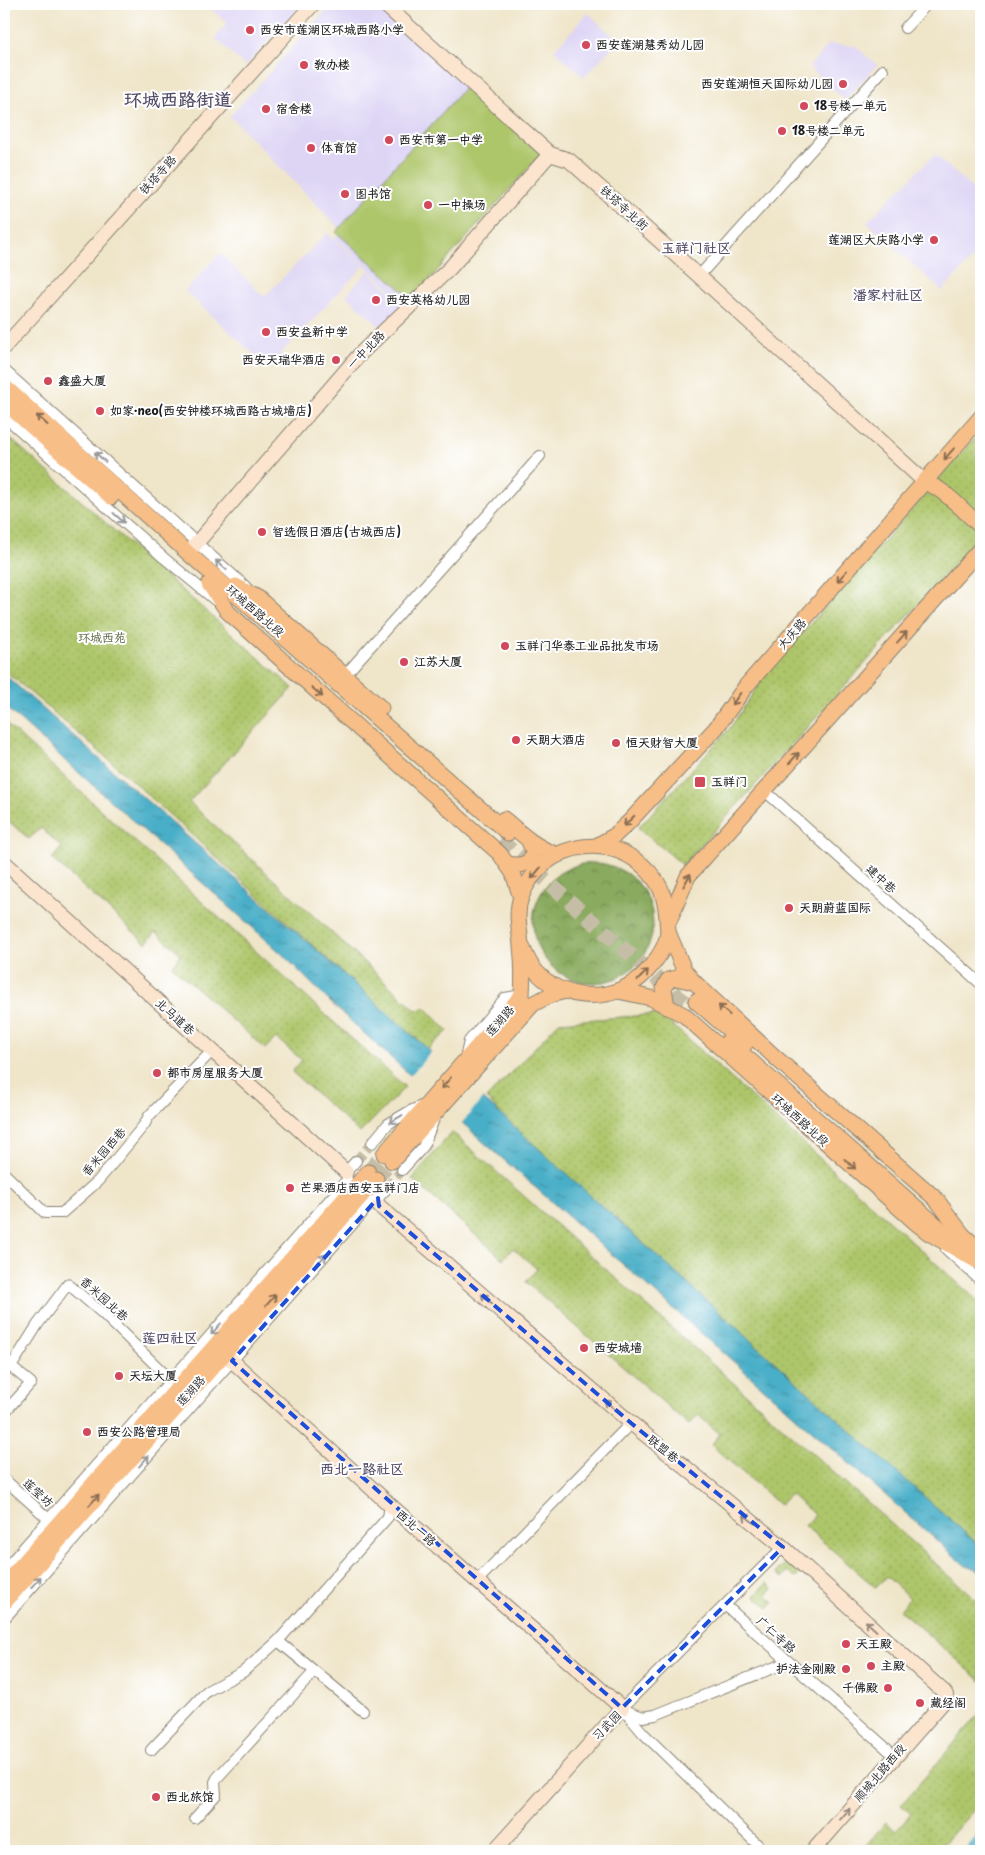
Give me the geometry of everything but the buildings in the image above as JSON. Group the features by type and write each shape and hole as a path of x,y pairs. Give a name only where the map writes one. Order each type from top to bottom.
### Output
{"main road":[{"name":"环城西路北段","path":"4,386 193,548 209,577"},
{"name":"环城西路北段","path":"4,402 209,577 504,837"},
{"name":"大庆路","path":"598,845 614,836 629,822 716,728 746,686 981,417"},
{"path":"981,516 940,480 928,478 929,483 981,527"},
{"path":"668,928 666,903 661,889 644,867 630,856 598,845 570,850 558,855 542,866 530,881 521,898 518,914 521,944 534,968 554,985 566,991 592,996 618,991 638,980 654,964 662,951 668,928 688,876 980,548"},
{"path":"209,577 258,598 529,841 544,850 558,855"},
{"path":"209,577 228,612 500,854 513,873 521,898"},
{"path":"507,864 524,865 530,861 534,854 529,841"},
{"name":"环城西路北段","path":"668,928 684,970 694,982 776,1058 936,1199 980,1259"},
{"name":"莲湖路","path":"432,1108 523,1004 521,944"},
{"path":"668,1007 664,988 668,980 676,978 694,982"},
{"path":"523,1004 566,991"},
{"name":"环城西路北段","path":"618,991 651,998 684,1016 908,1216 929,1233 980,1259"},
{"name":"环城西路北段","path":"963,1235 694,1005 980,1259"},
{"path":"392,1162 432,1108"},
{"name":"莲湖路","path":"4,1603 377,1180"},
{"name":"莲湖路","path":"4,1585 52,1522 174,1384 224,1353"}],"street":[{"name":"铁塔寺路","path":"4,347 313,4"},
{"name":"铁塔寺北街","path":"384,4 550,154 570,160 928,478"},
{"path":"905,28 927,4"},
{"path":"700,276 883,70"},
{"name":"一中北路","path":"193,548 362,353 450,268 550,154"},
{"path":"4,370 193,548 258,598"},
{"path":"4,416 164,558 228,612"},
{"path":"345,676 540,456"},
{"name":"建中巷","path":"764,791 981,984"},
{"name":"北马道巷","path":"4,862 346,1172"},
{"path":"469,1066 490,1062 531,1016 523,1004"},
{"name":"香米园西巷","path":"4,1173 46,1213 62,1213 98,1181 144,1125 149,1116 212,1051"},
{"path":"372,1143 388,1124 410,1111 432,1108"},
{"path":"174,1384 347,1180 346,1172 356,1161"},
{"path":"4,1619 224,1353 373,1201 379,1202 377,1180"},
{"name":"联盟巷","path":"379,1202 631,1423 782,1547 946,1695"},
{"path":"929,1233 981,1281"},
{"name":"香米园北巷","path":"4,1413 31,1383 11,1367 38,1324 68,1284 102,1313 174,1384"},
{"name":"西北一路","path":"224,1353 390,1505 622,1708"},
{"path":"477,1581 631,1423"},
{"name":"莲莹坊","path":"4,1480 52,1522"},
{"path":"151,1750 207,1691 243,1672 278,1641 388,1518 390,1505"},
{"path":"4,1570 52,1522"},
{"path":"760,1847 643,1733 622,1708 782,1547"},
{"name":"广仁寺路","path":"725,1605 894,1756"},
{"path":"278,1641 363,1711"},
{"name":"习武园","path":"494,1851 622,1708 637,1716 655,1715 788,1662"},
{"path":"195,1818 216,1795 215,1785 217,1778 314,1672"},
{"name":"顺城北路西段","path":"813,1851 894,1756 945,1700 946,1695"}],"highlighted area":[{"path":"378,1198 379,1206 631,1423 783,1547 622,1708 232,1361"}],"shaded area":[{"name":"西安市莲湖区环城西路小学","path":"205,4 303,4 245,66 215,38 227,23"},
{"name":"西安市第一中学","path":"332,4 374,4 541,154 406,304 335,238 341,230 230,116"},
{"name":"西安莲湖慧秀幼儿园","path":"588,13 618,41 584,77 554,50"},
{"name":"西安莲湖恒天国际幼儿园","path":"829,44 855,46 877,65 845,100 809,67"},
{"name":"莲湖区大庆路小学","path":"935,154 981,197 981,265 973,258 942,291 867,222"},
{"name":"西安益新中学","path":"327,233 364,266 268,367 185,291 220,253 264,297"},
{"name":"西安英格幼儿园","path":"368,271 406,306 384,330 346,295"}],"green space":[{"name":"一中操场","path":"466,86 541,154 412,299 336,232"},
{"path":"981,431 981,535 683,865 638,828 730,728 765,675"},
{"name":"环城西苑","path":"4,433 293,688 189,802 416,1010 426,1008 448,1031 427,1050 115,765 4,670"},
{"path":"4,722 405,1087 360,1133 292,1072 302,1060 276,1038 265,1049 172,966 181,954 156,932 146,943 52,859 62,847 41,828 29,839 4,817"},
{"path":"593,863 605,864 616,868 626,873 635,881 643,890 648,900 652,911 652,935 648,946 643,956 635,965 626,973 616,978 605,982 593,983 581,982 570,978 560,973 551,965 543,956 538,946 534,935 533,923 534,911 538,900 543,890 551,881 560,873 570,868 581,864"},
{"path":"660,1014 981,1304 981,1547 503,1117 487,1098 559,1022"},
{"path":"452,1132 981,1604 981,1681 900,1610 910,1598 886,1576 876,1588 805,1526 815,1515 790,1494 780,1505 711,1445 720,1434 698,1415 689,1425 526,1282 537,1269 513,1248 503,1259 412,1179"},
{"path":"788,1560 801,1572 796,1578 788,1571 782,1578 776,1573"},
{"path":"767,1583 773,1588 766,1595 774,1602 769,1608 755,1596"},
{"path":"981,1712 981,1802 937,1851 861,1851 886,1822 896,1831 911,1814 901,1805"}],"water":[{"path":"4,674 441,1061 981,1547 981,1572 966,1566 479,1138 331,1003 280,952 4,706"},
{"path":"981,1831 981,1851 963,1851"}],"pier":[{"path":"433,1050 484,1097 461,1124 409,1077"}],"tunnel":[{"path":"500,840 691,1008"},
{"path":"356,1161 372,1143"},
{"path":"368,1172 384,1154"},
{"path":"376,1179 392,1161"},
{"path":"387,1188 402,1170"}],"place":[{"name":"西安市莲湖区环城西路小学","path":"250,30"},
{"name":"西安莲湖慧秀幼儿园","path":"586,45"},
{"name":"教办楼","path":"304,65"},
{"name":"西安莲湖恒天国际幼儿园","path":"843,84"},
{"name":"18号楼一单元","path":"804,106"},
{"name":"宿舍楼","path":"266,109"},
{"name":"18号楼二单元","path":"782,131"},
{"name":"西安市第一中学","path":"389,140"},
{"name":"体育馆","path":"311,148"},
{"name":"图书馆","path":"345,194"},
{"name":"一中操场","path":"428,205"},
{"name":"莲湖区大庆路小学","path":"934,240"},
{"name":"西安英格幼儿园","path":"376,300"},
{"name":"西安益新中学","path":"266,332"},
{"name":"西安天瑞华酒店","path":"336,360"},
{"name":"鑫盛大厦","path":"48,381"},
{"name":"如家·neo(西安钟楼环城西路古城墙店)","path":"100,411"},
{"name":"智选假日酒店(古城西店)","path":"262,532"},
{"name":"玉祥门华泰工业品批发市场","path":"505,646"},
{"name":"江苏大厦","path":"404,662"},
{"name":"天朗大酒店","path":"516,740"},
{"name":"恒天财智大厦","path":"616,743"},
{"name":"玉祥门","path":"700,782"},
{"name":"天朗蔚蓝国际","path":"789,908"},
{"name":"都市房屋服务大厦","path":"157,1073"},
{"name":"芒果酒店西安玉祥门店","path":"290,1188"},
{"name":"西安城墙","path":"584,1348"},
{"name":"天坛大厦","path":"119,1376"},
{"name":"西安公路管理局","path":"87,1432"},
{"name":"天王殿","path":"846,1644"},
{"name":"主殿","path":"871,1666"},
{"name":"护法金刚殿","path":"846,1669"},
{"name":"千佛殿","path":"888,1688"},
{"name":"藏经阁","path":"920,1703"},
{"name":"西北旅馆","path":"156,1797"}],"district":[{"name":"环城西路街道","path":"178,100"},
{"name":"玉祥门社区","path":"696,248"},
{"name":"潘家村社区","path":"888,295"},
{"name":"莲四社区","path":"170,1338"},
{"name":"西北一路社区","path":"362,1469"}]}
